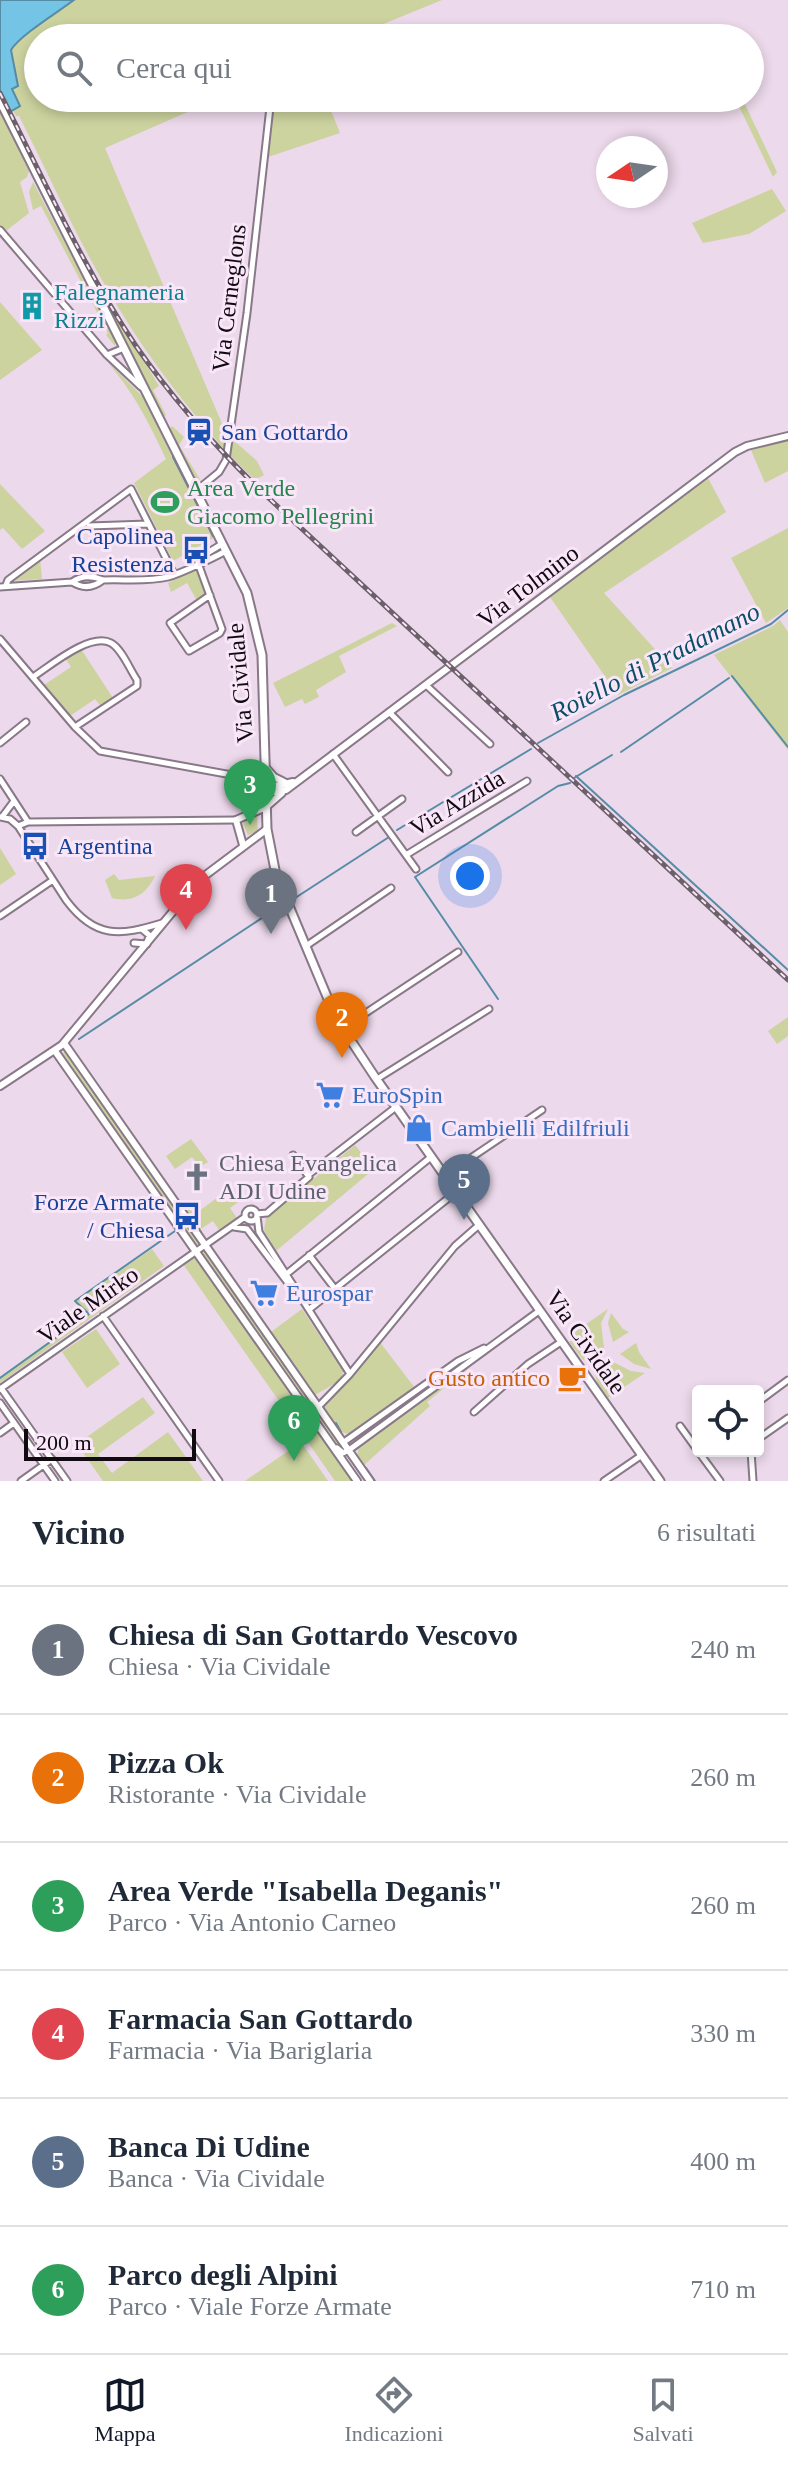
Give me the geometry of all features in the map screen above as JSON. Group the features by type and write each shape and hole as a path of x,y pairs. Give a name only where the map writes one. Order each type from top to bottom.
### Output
{"main road":[{"name":"Via Cividale","path":"0,101 247,593 260,642 264,677 266,807 271,853 280,885 342,1029 660,1481"}],"street":[{"name":"Via Cerneglons","path":"197,490 219,472 226,460 247,313 269,112"},
{"name":"Via Cividale","path":"0,230 107,355 148,393"},
{"path":"107,355 124,348"},
{"name":"Via Tolmino","path":"236,820 266,807 287,787 735,452 788,436"},
{"path":"3,586 131,489 174,574"},
{"path":"89,526 149,524"},
{"path":"3,586 72,582 80,587 96,586 103,580 164,577 198,563 204,555 226,546"},
{"path":"198,563 210,595 221,631 189,651 171,622 210,595"},
{"path":"0,639 90,744 108,754 266,784"},
{"path":"33,677 83,644 107,642 115,646 137,680 137,686 75,727"},
{"path":"426,685 490,744"},
{"path":"389,712 448,772"},
{"path":"0,743 26,722"},
{"path":"333,754 416,869"},
{"path":"267,769 287,787"},
{"path":"0,779 28,822"},
{"name":"Via Azzida","path":"406,855 527,781"},
{"name":"Via Tolmino","path":"266,784 287,787"},
{"path":"356,832 402,799"},
{"path":"14,801 1,817 12,820 18,826 83,919 102,930 125,933 163,923"},
{"path":"18,826 28,822 236,820 246,843"},
{"path":"0,1086 64,1043 206,874 267,829"},
{"path":"246,843 261,842 271,853"},
{"path":"0,916 53,880"},
{"path":"306,946 391,888"},
{"path":"140,930 148,932 147,944"},
{"path":"125,933 134,943 136,956"},
{"path":"134,943 147,944"},
{"path":"342,1029 458,952"},
{"path":"376,1080 489,1009"},
{"path":"64,1043 370,1481"},
{"path":"55,1051 357,1481"},
{"path":"350,1374 259,1232 257,1215 267,1213 308,1175 396,1107"},
{"path":"444,1176 542,1110"},
{"path":"293,1155 308,1175"},
{"path":"289,1272 431,1157"},
{"path":"309,1310 456,1192"},
{"name":"Viale Mirko","path":"0,1389 245,1217 249,1209 254,1209 257,1215"},
{"path":"319,1406 350,1374 455,1246 479,1225"},
{"path":"228,1229 247,1229 309,1310"},
{"path":"309,1255 335,1289"},
{"path":"324,1433 341,1452 349,1450 539,1311"},
{"path":"103,1316 219,1481"},
{"path":"474,1412 528,1364 561,1342"},
{"path":"344,1442 458,1361 492,1344"},
{"path":"764,1398 788,1380"},
{"path":"0,1389 67,1481"},
{"path":"0,1403 55,1481"},
{"path":"764,1435 788,1418"},
{"path":"0,1433 14,1423"},
{"path":"680,1426 692,1443"},
{"path":"604,1481 642,1455"},
{"path":"702,1457 720,1481"},
{"path":"751,1457 753,1481"},
{"path":"21,1481 52,1459"}],"green space":[{"path":"74,0 442,0 383,24 40,24"},
{"path":"24,36 24,112 188,112 105,148 226,433 224,449 170,383 121,312 80,240 19,116 16,116 13,110 20,106 12,88 18,86 11,50"},
{"path":"0,111 29,171 20,182 29,213 6,231 0,226"},
{"path":"273,112 332,112 340,133 268,157"},
{"path":"742,112 749,112 777,172 773,177"},
{"path":"33,182 116,340 115,346 106,335 108,333 41,206 33,210 29,192"},
{"path":"772,189 786,211 749,234 703,243 692,223"},
{"path":"84,261 159,386 153,390 166,415 163,417"},
{"path":"0,302 42,350 0,380"},
{"name":"Area Verde Giacomo Pellegrini","path":"105,359 145,399 215,537 173,561 134,483 166,459 139,407"},
{"path":"172,426 184,437 179,445 201,481 196,480 169,429"},
{"path":"232,439 257,461 264,475 255,480 230,456"},
{"path":"788,440 788,471 765,483 751,450"},
{"path":"708,478 726,512 604,593 672,668 618,695 550,597"},
{"path":"0,484 45,531 22,549 3,528 0,530"},
{"path":"788,528 788,608 766,623 731,558"},
{"path":"40,558 42,579 10,581"},
{"path":"197,568 206,593 196,599 187,583 171,592 168,583"},
{"path":"780,620 788,632 788,750 714,655"},
{"path":"392,623 397,626 339,656 346,672 316,690 319,697 305,704 302,699 285,707 273,683"},
{"path":"79,646 115,701 103,709 95,699 67,718 41,687 71,667 64,656"},
{"path":"257,815 258,832 248,835 242,821"},
{"path":"0,848 16,874 0,885"},
{"path":"114,874 119,880 155,876 138,896 119,899 112,898 105,880"},
{"path":"788,1017 788,1036 777,1044 768,1031"},
{"path":"65,1051 199,1243 195,1245 61,1054"},
{"path":"191,1139 208,1162 200,1167 192,1157 175,1169 166,1156"},
{"path":"355,1145 374,1169 276,1251 264,1230 266,1218"},
{"path":"232,1187 241,1200 230,1208 237,1218 219,1230 213,1221 199,1230 187,1212 188,1208 195,1214"},
{"path":"152,1249 164,1266 0,1383 0,1377 89,1314 76,1301"},
{"path":"204,1249 341,1444 337,1446 201,1252"},
{"path":"195,1256 353,1481 335,1481 183,1264"},
{"path":"302,1309 343,1371 341,1380 315,1395 271,1332"},
{"path":"608,1309 601,1323 604,1348 592,1358 583,1360 569,1342 575,1338 572,1334"},
{"path":"611,1313 629,1332 613,1342 608,1323"},
{"path":"96,1329 120,1364 87,1388 62,1352"},
{"path":"379,1341 415,1388 350,1434 340,1432 324,1408"},
{"path":"636,1343 651,1369 634,1364 620,1354"},
{"path":"611,1361 631,1371 645,1373 608,1398 595,1374"},
{"path":"470,1367 427,1402 430,1406 364,1465 357,1455 360,1444"},
{"path":"143,1397 155,1413 98,1454 112,1473 168,1432 203,1481 103,1481 77,1444"},
{"path":"301,1442 328,1481 245,1481"}],"water":[{"path":"0,0 74,0 40,24 24,24 24,36 11,50 18,86 12,89 20,106 3,116 0,111"}],"waterway":[{"path":"173,457 213,536"},
{"name":"Roiello di Pradamano","path":"538,743 624,695 771,624 788,610"},
{"path":"732,676 788,747"},
{"path":"621,752 729,678"},
{"name":"Roiello di Pradamano","path":"397,830 531,749"},
{"path":"574,778 612,755"},
{"path":"576,776 788,970"},
{"path":"498,999 415,877 558,786 570,783"},
{"name":"Roiello di Pradamano","path":"292,900 389,837"},
{"name":"Roiello di Pradamano","path":"79,1039 280,906"},
{"path":"191,1218 201,1232"},
{"path":"0,1378 89,1314 75,1301 175,1231"},
{"path":"336,1423 341,1432"},
{"path":"366,1468 375,1481"}],"railway":[{"path":"0,93 98,285 136,346 194,421 260,490 788,980"}],"place":[{"name":"Falegnameria Rizzi","path":"32,306"},
{"name":"San Gottardo","path":"199,432"},
{"name":"Area Verde Giacomo Pellegrini","path":"165,502"},
{"name":"Capolinea Resistenza","path":"196,550"},
{"name":"Area Verde \"Isabella Deganis\"","path":"250,825"},
{"name":"Argentina","path":"35,846"},
{"name":"Farmacia San Gottardo","path":"186,930"},
{"name":"Chiesa di San Gottardo Vescovo","path":"271,934"},
{"name":"Pizza Ok","path":"342,1058"},
{"name":"EuroSpin","path":"330,1095"},
{"name":"Cambielli Edilfriuli","path":"419,1128"},
{"name":"Chiesa Evangelica ADI Udine","path":"197,1177"},
{"name":"Forze Armate / Chiesa","path":"187,1216"},
{"name":"Banca Di Udine","path":"464,1220"},
{"name":"Eurospar","path":"264,1293"},
{"name":"Gusto antico","path":"572,1378"},
{"name":"Parco degli Alpini","path":"294,1461"}]}
